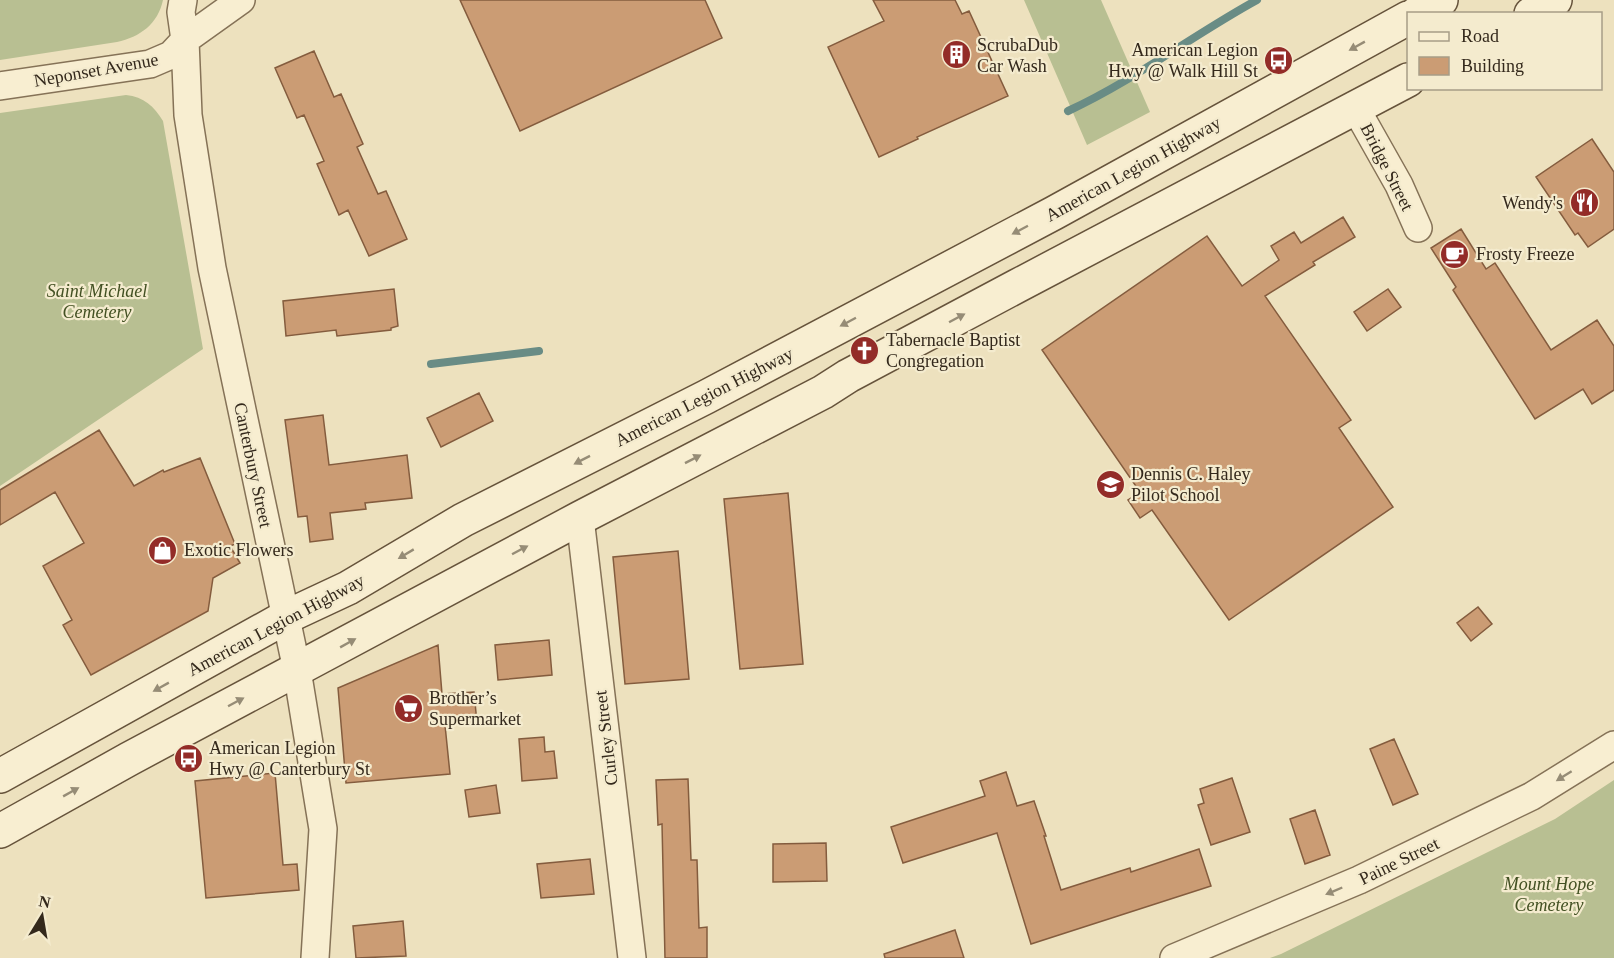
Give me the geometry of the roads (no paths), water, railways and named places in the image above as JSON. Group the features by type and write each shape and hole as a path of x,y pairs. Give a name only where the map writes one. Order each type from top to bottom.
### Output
{"main road":[{"path":"1420,12 1441,0"},
{"path":"1534,12 1555,0"},
{"name":"American Legion Highway","path":"0,776 285,617 348,588 463,520 706,397 1044,218 1407,19"},
{"path":"0,831 129,759 580,518 823,392 848,376 1003,293 1407,81"}],"street":[{"name":"Canterbury Street","path":"183,0 181,12 185,40 188,115 212,268 297,670 323,829 315,958"},
{"path":"185,40 241,0"},
{"name":"Neponset Avenue","path":"0,86 150,64 171,56 185,40"},
{"name":"Bridge Street","path":"1355,107 1398,185 1418,228"},
{"name":"Curley Street","path":"580,518 632,958"},
{"name":"Paine Street","path":"1174,958 1359,880 1532,796 1614,745"}],"waterway":[{"path":"1068,111 1117,86 1257,0"},
{"path":"431,364 539,351"}],"place":[{"name":"ScrubaDub Car Wash","path":"956,55"},
{"name":"American Legion Hwy @ Walk Hill St","path":"1279,60"},
{"name":"Wendy's","path":"1584,203"},
{"name":"Frosty Freeze","path":"1455,254"},
{"name":"Tabernacle Baptist Congregation","path":"865,350"},
{"name":"Dennis C. Haley Pilot School","path":"1110,484"},
{"name":"Exotic Flowers","path":"163,550"},
{"name":"Brother’s Supermarket","path":"408,708"},
{"name":"American Legion Hwy @ Canterbury St","path":"188,758"}],"park label":[{"name":"Saint Michael Cemetery","path":"97,301"},
{"name":"Mount Hope Cemetery","path":"1549,894"}]}
